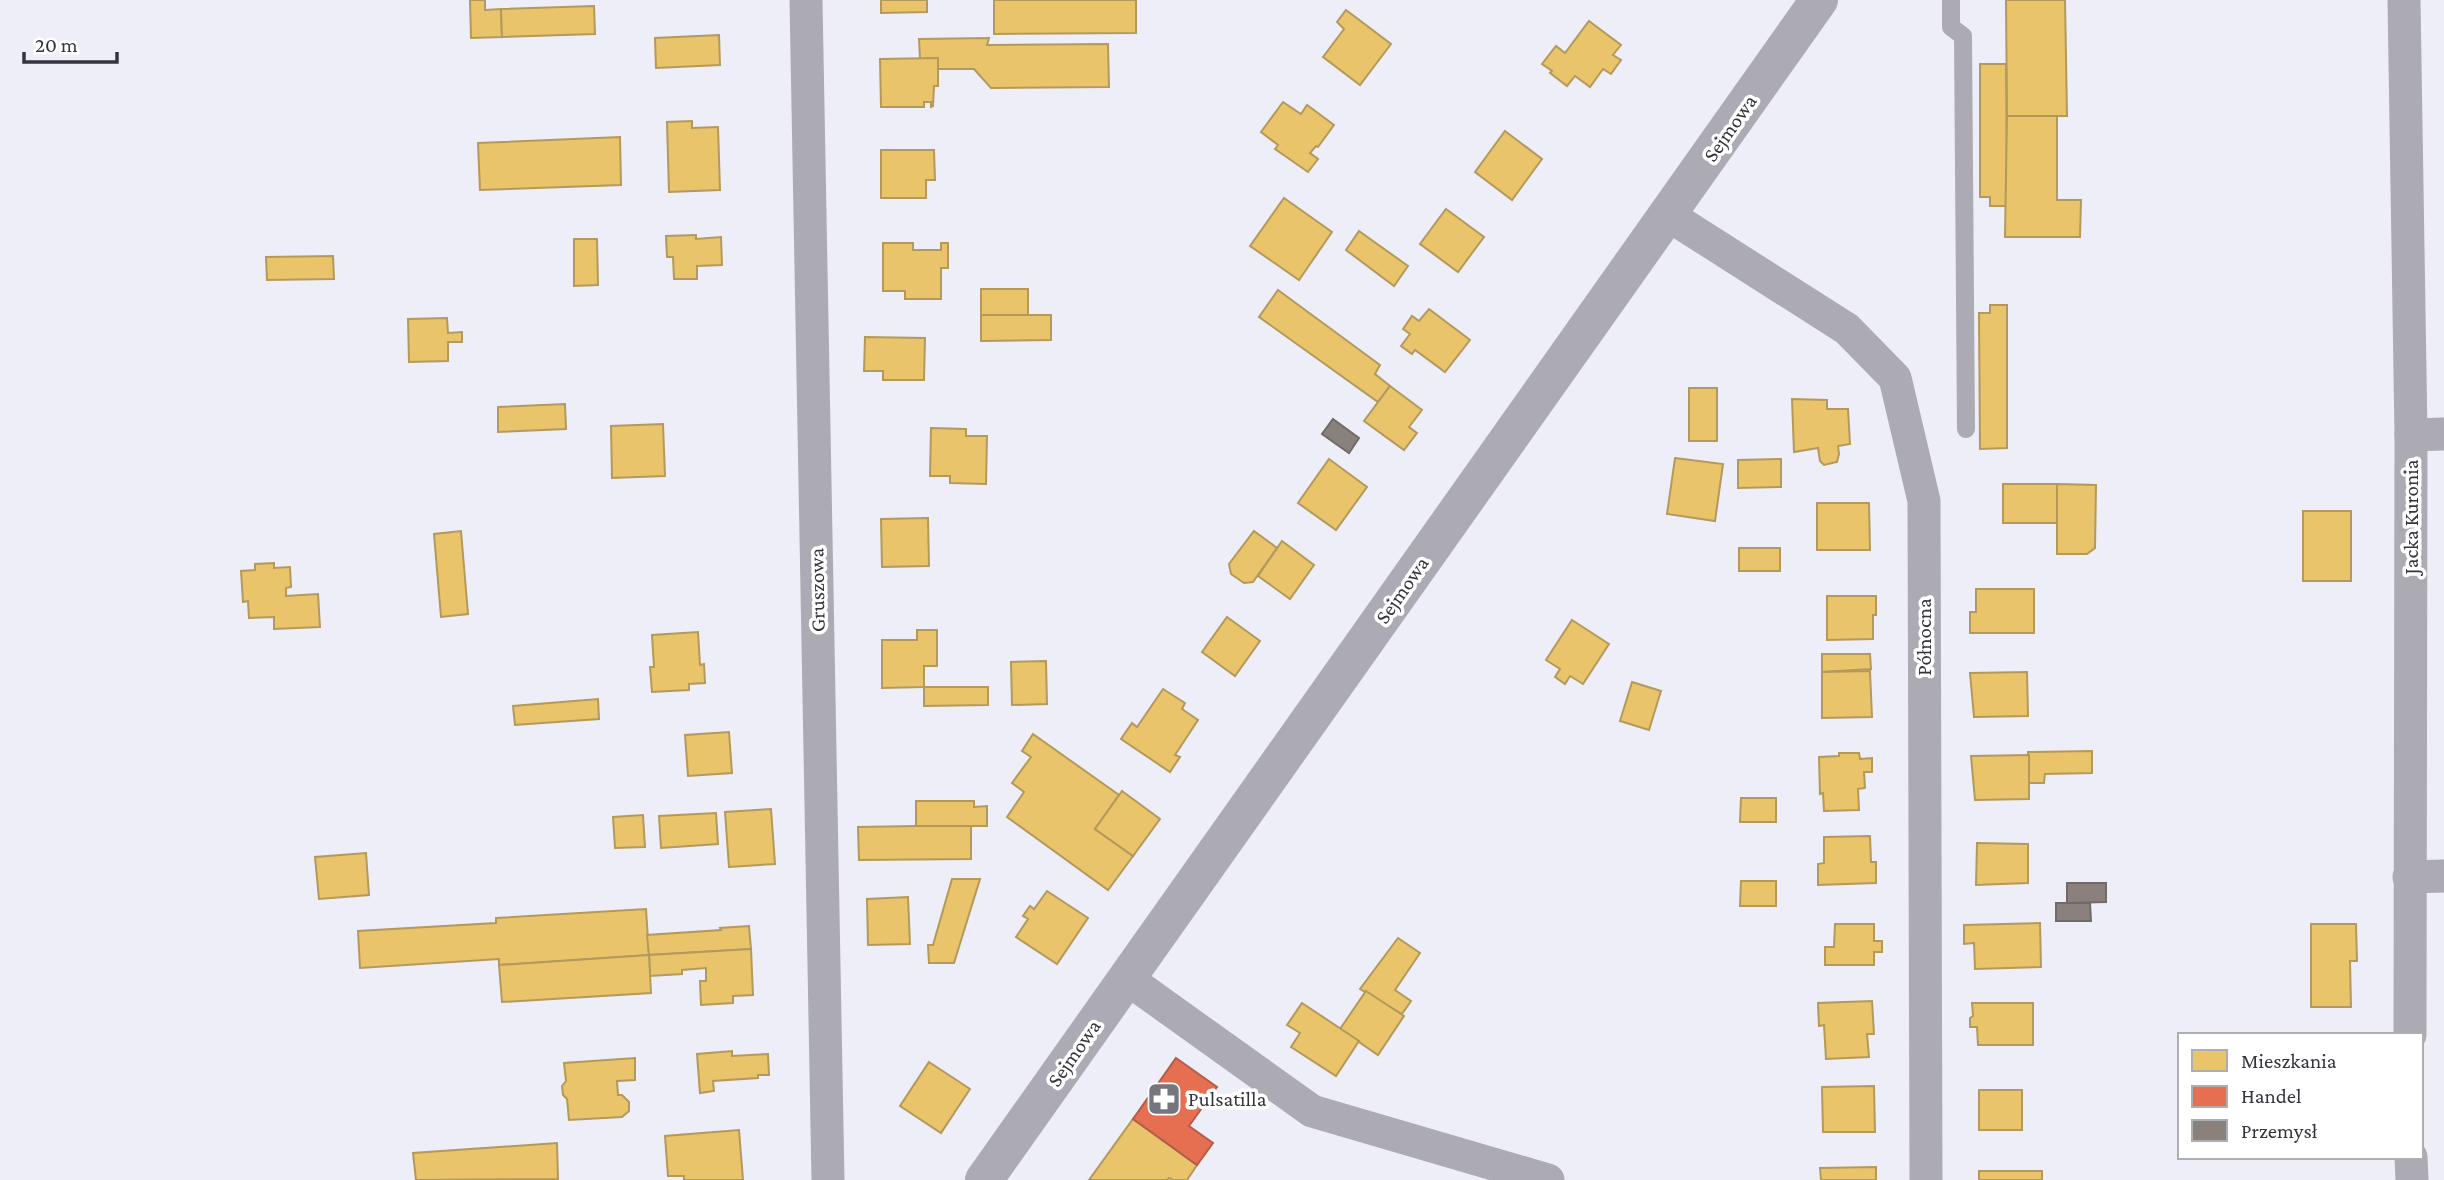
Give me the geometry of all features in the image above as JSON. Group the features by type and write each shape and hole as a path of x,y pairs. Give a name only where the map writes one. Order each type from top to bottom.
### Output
{"main road":[{"name":"Sejmowa","path":"984,1180 1819,0"}],"street":[{"name":"Gruszowa","path":"806,0 828,1180"},
{"name":"Jacka Kuronia","path":"2404,0 2411,435 2410,1033"},
{"name":"Północna","path":"1668,215 1847,329 1895,378 1924,500 1926,1180"},
{"path":"2411,435 2444,434"},
{"path":"2409,877 2444,876"},
{"path":"1126,978 1312,1111 1548,1180"},
{"path":"2411,1159 2412,1180"}],"lane":[{"path":"1951,0 1951,27 1963,36 1966,429"}],"building: Mieszkania":[{"path":"470,0 485,0 485,10 501,9 502,37 471,38"},
{"path":"881,0 927,0 927,12 881,13"},
{"path":"994,0 1136,0 1136,33 994,34"},
{"path":"2006,0 2065,0 2067,116 2007,116"},
{"path":"594,6 595,34 502,37 501,9"},
{"path":"1346,10 1391,44 1360,85 1323,57 1344,29 1337,22"},
{"path":"1589,21 1621,45 1613,55 1621,60 1611,74 1603,69 1590,87 1575,76 1567,86 1542,64 1556,46 1565,53"},
{"path":"719,35 720,65 656,68 655,38"},
{"path":"989,38 987,45 1108,44 1109,87 991,88 974,69 938,69 938,58 920,59 919,39"},
{"path":"938,58 938,86 934,86 933,106 931,107 931,102 924,102 924,107 881,107 880,59"},
{"path":"1980,64 2006,64 2007,206 1990,206 1990,197 1980,197"},
{"path":"1283,102 1301,114 1307,105 1334,125 1318,147 1310,153 1318,159 1308,172 1275,149 1278,145 1261,132"},
{"path":"2007,116 2057,116 2057,200 2081,200 2080,237 2005,237"},
{"path":"692,121 692,128 718,127 720,190 669,192 667,122"},
{"path":"1505,131 1542,159 1512,200 1475,172"},
{"path":"620,137 621,185 480,190 478,143"},
{"path":"881,150 934,150 935,180 926,180 926,198 881,198"},
{"path":"1284,198 1332,232 1299,280 1250,246"},
{"path":"1446,209 1484,237 1458,272 1420,244"},
{"path":"1359,231 1408,266 1394,286 1346,250"},
{"path":"696,235 696,239 721,237 722,265 697,266 697,279 674,279 673,257 667,257 666,236"},
{"path":"574,239 597,239 598,285 574,286"},
{"path":"883,243 913,243 913,250 941,250 941,243 948,243 948,268 941,268 941,299 905,299 905,291 883,291"},
{"path":"333,256 334,279 267,280 266,257"},
{"path":"981,289 1028,289 1028,315 981,315"},
{"path":"1278,290 1380,365 1375,374 1390,386 1378,402 1259,317"},
{"path":"1990,305 2007,305 2007,448 1980,449 1979,313 1990,313"},
{"path":"1429,309 1470,340 1445,372 1415,350 1412,354 1401,346 1410,334 1403,329 1412,316 1419,321"},
{"path":"981,315 1051,315 1051,340 981,341"},
{"path":"447,318 448,333 462,332 462,342 448,342 448,361 409,362 408,319"},
{"path":"865,337 925,338 924,380 883,380 883,371 864,371"},
{"path":"1390,386 1422,410 1409,427 1417,433 1404,450 1364,421"},
{"path":"1689,388 1717,388 1717,441 1689,441"},
{"path":"1792,399 1827,400 1827,409 1848,409 1850,444 1838,446 1837,462 1824,465 1820,461 1818,448 1794,452"},
{"path":"565,404 566,429 498,432 498,407"},
{"path":"663,424 665,476 612,478 611,426"},
{"path":"931,428 966,429 966,436 987,436 986,484 950,483 950,476 930,476"},
{"path":"1675,458 1723,464 1715,521 1667,514"},
{"path":"1329,459 1367,487 1336,530 1298,503"},
{"path":"1781,459 1781,487 1738,488 1738,460"},
{"path":"2003,484 2057,484 2057,523 2003,523"},
{"path":"2057,484 2096,485 2095,548 2087,554 2057,554"},
{"path":"1817,503 1869,503 1870,550 1817,550"},
{"path":"2303,511 2351,511 2351,581 2303,581"},
{"path":"928,518 929,566 882,567 881,519"},
{"path":"461,531 468,614 441,617 434,534"},
{"path":"1254,531 1277,548 1253,582 1244,583 1231,574 1229,564"},
{"path":"1282,541 1314,565 1290,599 1258,576"},
{"path":"1739,548 1780,548 1780,571 1739,571"},
{"path":"274,563 274,568 290,567 291,587 286,588 286,596 318,594 320,627 274,629 274,617 249,618 248,601 243,602 241,571 255,570 255,564"},
{"path":"1976,589 2034,589 2034,633 1970,633 1970,612 1976,612"},
{"path":"1827,596 1876,596 1873,639 1827,640"},
{"path":"1227,617 1260,641 1235,676 1202,652"},
{"path":"1572,620 1609,644 1583,684 1570,676 1565,684 1555,677 1560,669 1546,660"},
{"path":"917,630 937,630 937,666 924,666 924,687 882,688 882,640 917,640"},
{"path":"698,632 700,665 704,664 705,683 689,684 689,690 652,692 652,635"},
{"path":"1822,654 1870,654 1871,669 1822,672"},
{"path":"1046,661 1047,704 1012,705 1011,662"},
{"path":"1870,671 1872,717 1822,718 1822,672"},
{"path":"2027,672 2028,716 1974,717 1970,673"},
{"path":"1632,682 1661,691 1649,730 1620,721"},
{"path":"924,687 988,687 988,705 924,706"},
{"path":"1163,689 1185,703 1182,709 1198,720 1175,755 1180,757 1170,772 1121,739 1132,723 1137,727"},
{"path":"598,699 599,719 515,725 513,706"},
{"path":"729,732 732,773 688,776 685,735"},
{"path":"1033,734 1119,795 1095,829 1133,856 1108,890 1007,817 1024,792 1012,783 1031,757 1022,751"},
{"path":"2092,751 2092,773 2045,774 2044,783 2029,783 2028,752"},
{"path":"1839,753 1859,753 1860,759 1872,758 1872,772 1864,772 1865,788 1858,789 1859,810 1824,811 1823,793 1820,794 1819,757 1839,756"},
{"path":"2029,755 2029,799 1975,800 1971,756"},
{"path":"1122,791 1160,819 1133,856 1095,829"},
{"path":"1741,798 1776,798 1776,822 1740,822"},
{"path":"916,801 974,801 974,807 987,806 987,826 916,826"},
{"path":"771,809 775,864 729,867 725,812"},
{"path":"716,813 718,844 661,848 659,816"},
{"path":"643,815 645,847 615,848 613,817"},
{"path":"971,826 971,859 859,860 858,827"},
{"path":"1870,836 1871,862 1876,862 1876,883 1818,885 1818,864 1824,863 1824,837"},
{"path":"1977,843 2028,844 2028,883 1976,885"},
{"path":"366,853 369,895 319,899 315,857"},
{"path":"952,879 980,879 954,963 929,963 928,945 933,945"},
{"path":"1741,881 1776,881 1776,906 1740,906"},
{"path":"1047,891 1088,918 1057,964 1016,937 1028,919 1023,916 1030,906 1034,909"},
{"path":"908,897 910,944 868,945 867,899"},
{"path":"646,909 649,955 499,965 499,959 360,968 358,931 496,923 496,918"},
{"path":"2040,923 2041,967 1975,969 1974,943 1964,944 1964,925"},
{"path":"1835,924 1874,924 1874,941 1882,941 1882,952 1874,952 1874,965 1825,965 1825,947 1834,947"},
{"path":"2311,924 2356,924 2357,961 2350,961 2351,1007 2311,1007"},
{"path":"749,926 751,949 649,955 647,935"},
{"path":"1398,938 1420,953 1395,990 1411,1001 1402,1014 1360,989"},
{"path":"751,949 753,995 733,996 733,1003 701,1005 700,981 706,981 706,968 682,970 682,974 650,976 649,955"},
{"path":"649,955 651,993 502,1002 499,965"},
{"path":"1366,991 1404,1016 1378,1055 1340,1029"},
{"path":"1872,1001 1874,1034 1867,1034 1869,1057 1826,1059 1824,1025 1819,1026 1818,1003"},
{"path":"1302,1003 1359,1041 1336,1076 1291,1047 1300,1033 1287,1025"},
{"path":"1972,1003 2033,1003 2033,1045 1978,1045 1977,1027 1970,1027"},
{"path":"732,1051 732,1056 768,1054 769,1075 713,1081 714,1091 700,1093 697,1054"},
{"path":"635,1058 635,1080 617,1081 618,1095 622,1095 629,1102 629,1111 622,1117 569,1120 567,1099 563,1095 562,1086 566,1081 564,1063"},
{"path":"929,1062 970,1089 941,1133 900,1106"},
{"path":"1874,1086 1875,1132 1823,1132 1822,1087"},
{"path":"1979,1090 2022,1090 2022,1130 1979,1130"},
{"path":"1133,1119 1197,1165 1187,1180 1089,1180"},
{"path":"739,1130 743,1180 684,1180 684,1176 668,1176 665,1136"},
{"path":"557,1143 558,1179 416,1180 413,1153"},
{"path":"1876,1167 1876,1180 1821,1180 1820,1168"},
{"path":"1979,1171 2042,1171 2042,1180 1979,1180"}],"building: Handel":[{"path":"1176,1058 1217,1087 1189,1126 1213,1143 1197,1165 1133,1119"}],"building: Przemysł":[{"path":"1333,419 1359,438 1349,453 1322,434"},
{"path":"2067,883 2106,883 2106,902 2067,903"},
{"path":"2056,903 2090,903 2091,921 2056,921"}],"place":[{"name":"Pulsatilla","path":"1164,1099"}]}
